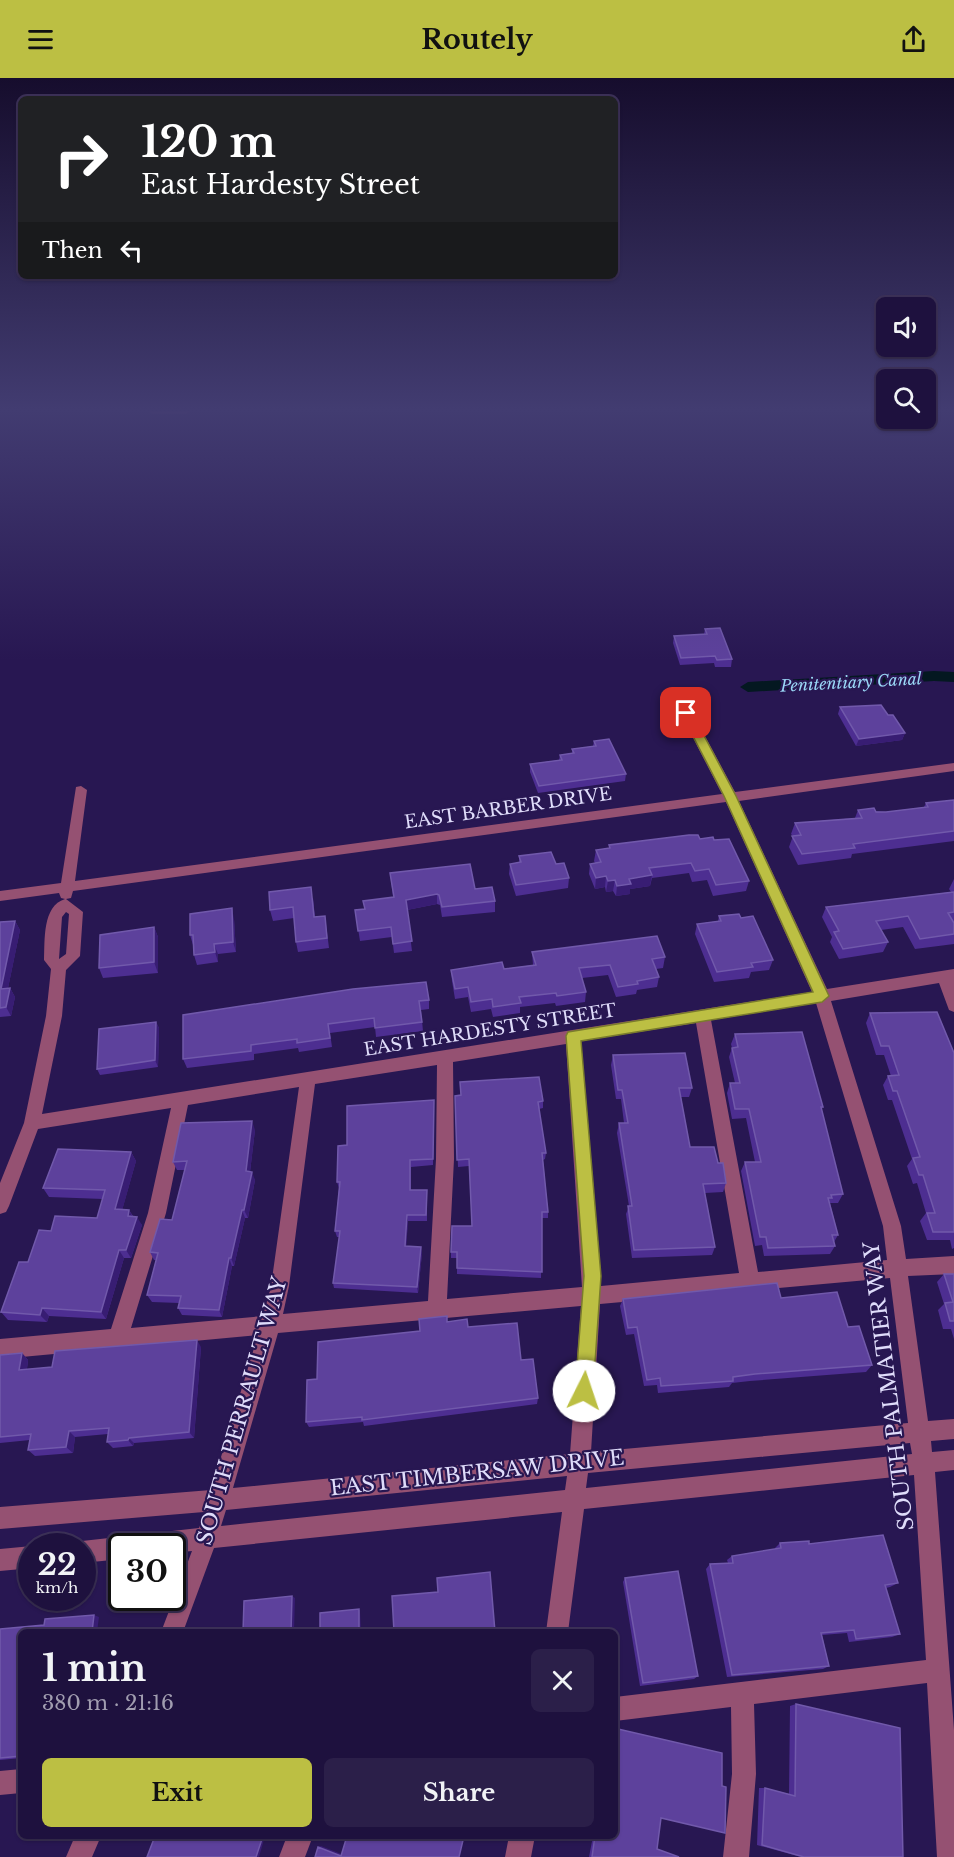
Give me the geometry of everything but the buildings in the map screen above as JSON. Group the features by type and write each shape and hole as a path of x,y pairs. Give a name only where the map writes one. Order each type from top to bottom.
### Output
{"street":[{"name":"SOUTH PALMATIER WAY","path":"677,695 730,796 822,996 892,1226 924,1463 938,1670 949,1775 950,1857"},
{"name":"EAST BARBER DRIVE","path":"0,896 954,767"},
{"path":"59,967 51,960 55,915 65,904 81,790"},
{"path":"0,1206 32,1123 54,1016 59,967 73,956 76,912 65,904"},
{"path":"949,976 954,1006"},
{"name":"EAST HARDESTY STREET","path":"32,1123 949,976"},
{"path":"702,1016 750,1281"},
{"path":"557,1629 579,1463 592,1276 573,1036"},
{"path":"437,1309 445,1159 445,1057"},
{"name":"SOUTH PERRAULT WAY","path":"173,1629 219,1500 271,1324 280,1286 308,1079"},
{"path":"118,1338 157,1213 181,1099"},
{"path":"0,1349 750,1281 954,1265"},
{"name":"EAST TIMBERSAW DRIVE","path":"0,1518 219,1500 579,1463 954,1429"},
{"name":"EAST TIMBERSAW DRIVE","path":"186,1541 954,1460"},
{"path":"0,1560 18,1558"},
{"path":"618,1709 938,1670"},
{"path":"736,1857 744,1774 742,1693"},
{"path":"0,1783 18,1780"},
{"path":"78,1857 87,1839"},
{"path":"292,1857 299,1839"},
{"path":"518,1857 521,1839"}],"waterway":[{"name":"Penitentiary Canal","path":"748,687 934,676 954,677"}],"route":[{"path":"584,1391 592,1276 573,1036 822,996 730,796 686,713"}]}
